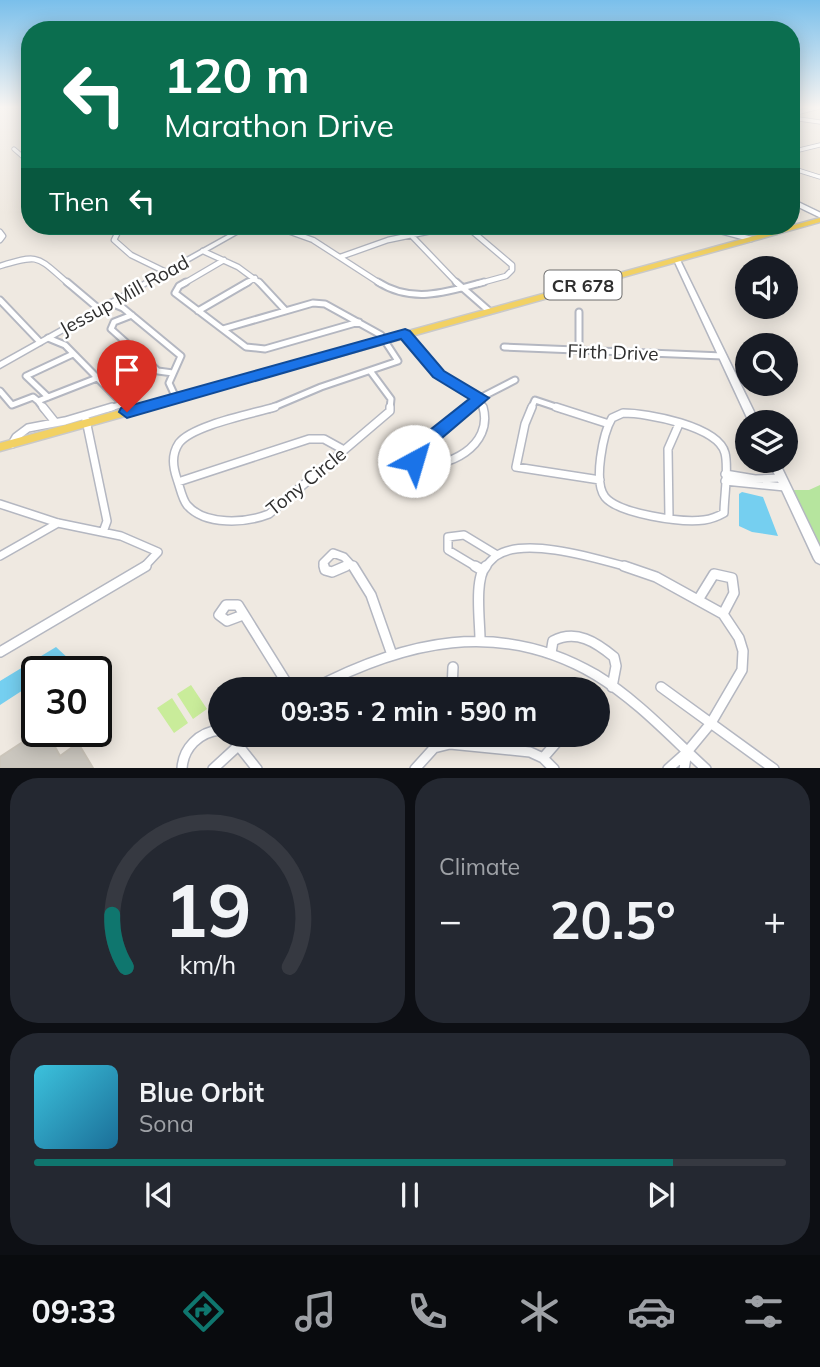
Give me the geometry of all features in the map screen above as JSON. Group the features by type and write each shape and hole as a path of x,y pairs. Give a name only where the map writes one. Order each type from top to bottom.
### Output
{"main road":[{"name":"CR 678","path":"800,222 820,215"},
{"name":"CR 678","path":"0,447 86,419 176,398 762,235"}],"street":[{"path":"800,150 820,145"},
{"path":"14,149 21,155"},
{"path":"800,171 820,177"},
{"path":"800,205 820,215"},
{"path":"0,232 3,236 0,240"},
{"path":"116,235 114,240 117,244 146,264 166,272"},
{"name":"Jessup Mill Road","path":"0,365 232,235"},
{"path":"299,235 313,240 389,289 428,296 506,276 512,269 509,262 477,235"},
{"path":"340,257 408,235"},
{"path":"412,235 462,288 488,310"},
{"path":"736,235 751,239"},
{"path":"203,251 225,260 272,290 285,310"},
{"path":"0,266 29,257 39,258 99,309"},
{"path":"225,260 176,289 177,296 247,347 259,350 359,321"},
{"path":"677,260 748,410"},
{"path":"198,311 255,278"},
{"path":"0,300 44,340 60,342 123,404 86,419 40,423 23,430 14,438 12,444"},
{"path":"111,303 132,315 181,356 169,386 176,398"},
{"path":"223,329 315,303 326,304 359,321 381,335 384,341"},
{"path":"579,312 579,350"},
{"path":"132,315 114,322 111,329 158,370 173,373"},
{"path":"405,334 438,374 480,398 485,408 482,430 466,451 444,466 427,468 415,464 414,456 418,450 480,398 516,380"},
{"name":"Tony Circle","path":"371,372 391,399 392,406 386,415 269,514 245,522 190,509 186,505 173,468 173,456 180,442 194,432 284,404 311,390 398,361 396,354 384,341"},
{"name":"Firth Drive","path":"504,347 723,356"},
{"path":"45,395 26,376 73,354"},
{"path":"0,390 11,404 36,399 97,377"},
{"path":"36,399 55,422"},
{"path":"600,480 516,467 524,424 535,400 609,424"},
{"path":"641,413 704,431 718,440 725,453 726,507 720,516 704,521 618,507 605,496 600,480 604,435 609,424 615,416 641,413"},
{"path":"86,419 107,521 103,532"},
{"path":"669,517 668,449 679,424"},
{"path":"178,482 309,439 324,439 344,450"},
{"path":"779,473 820,559"},
{"path":"725,477 783,483"},
{"path":"0,504 58,523 137,541 156,550 157,555 152,562 0,652"},
{"path":"0,556 58,523"},
{"path":"482,570 448,550 448,537 464,536 498,555"},
{"path":"480,639 479,594 482,570 498,555 532,547 601,559 656,577 723,614 739,638 743,652 742,670 711,723 687,752 668,768"},
{"path":"350,565 374,598 391,652"},
{"path":"698,600 714,574 732,578 734,593 723,614"},
{"path":"243,615 282,677"},
{"path":"551,653 554,641 564,634 573,633 597,644 614,657 616,666 612,687"},
{"path":"333,677 346,669 391,652 422,645 480,639 519,644 551,653 596,675 706,768"},
{"path":"453,667 453,677"},
{"path":"661,687 774,768"},
{"path":"182,768 187,749 208,732"},
{"path":"213,768 236,747"},
{"path":"241,747 257,768"},
{"path":"415,768 434,747"},
{"path":"499,747 530,752 543,758 554,768"},
{"path":"543,758 553,747"},
{"path":"684,768 687,752"}],"green space":[{"path":"820,485 820,545 793,490 809,490"},
{"path":"191,685 207,709 193,719 177,694"},
{"path":"172,698 188,723 174,733 157,708"}],"water":[{"path":"742,492 763,497 778,536 752,532 739,526 739,494"},
{"path":"56,647 66,656 41,656"},
{"path":"21,668 21,691 0,705 0,681"}],"building":[{"path":"21,743 21,747 55,747 60,756 72,747 80,747 93,768 0,768 0,757"}],"route":[{"path":"127,412 405,334 438,374 480,398 423,445 414,456 414,461"}]}
